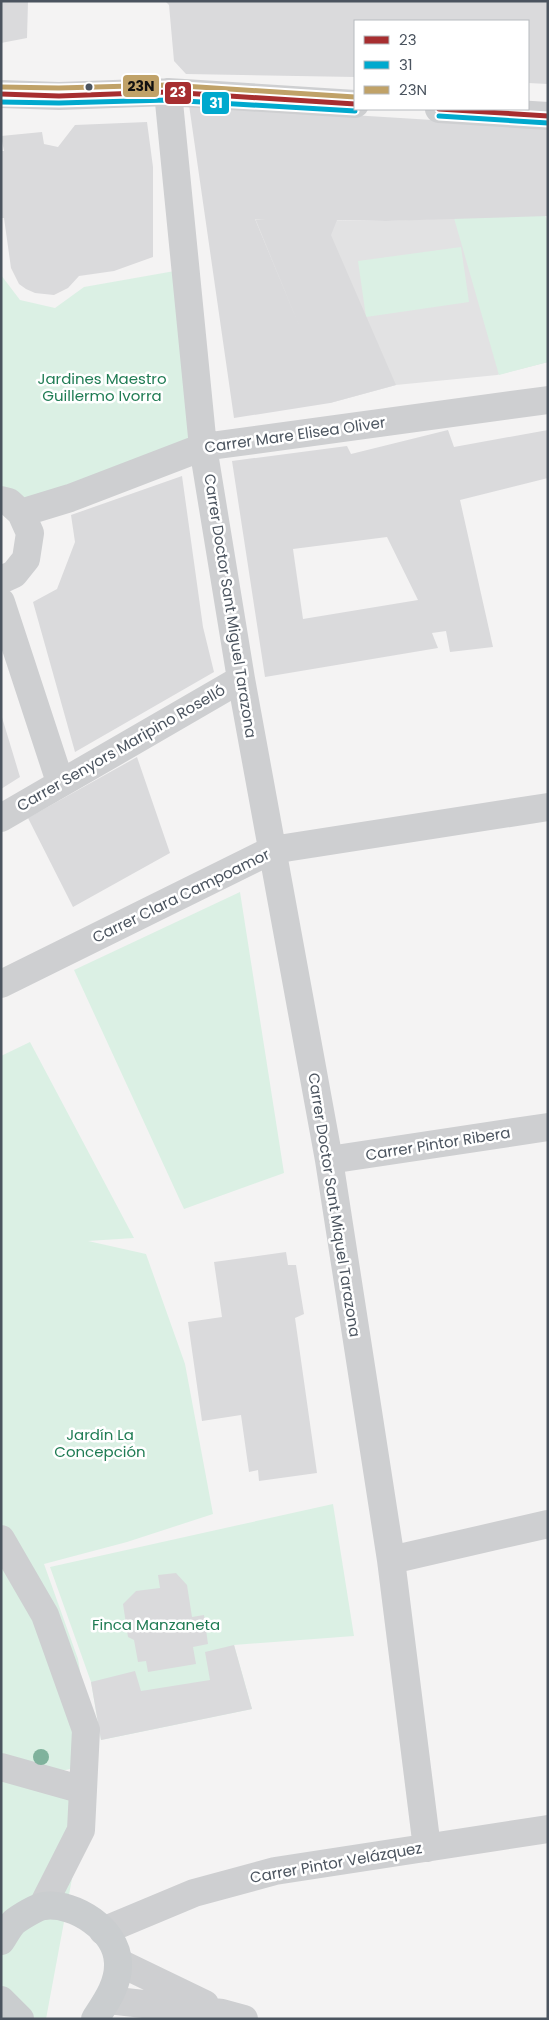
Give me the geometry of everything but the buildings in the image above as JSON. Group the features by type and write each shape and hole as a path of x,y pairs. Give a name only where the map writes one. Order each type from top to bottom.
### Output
{"main road":[{"path":"1,1941 13,1923 42,1906 66,1907 87,1915 103,1931 113,1946 118,1962 116,1982 102,2009"},
{"path":"1,2000 20,2019"}],"street":[{"path":"1,94 58,96 168,92 354,104"},
{"name":"Carrer Doctor Sant Miguel Tarazona","path":"168,92 203,447 241,679 272,850"},
{"path":"454,110 548,116"},
{"name":"Carrer Mare Elisea Oliver","path":"11,506 70,498 203,447 548,400"},
{"path":"1,580 14,574 26,559 30,533 11,506"},
{"path":"1,602 60,782"},
{"name":"Carrer Senyors Maripino Roselló","path":"1,818 60,782 241,679"},
{"name":"Carrer Clara Campoamor","path":"1,984 272,850 548,807"},
{"name":"Carrer Doctor Sant Miquel Tarazona","path":"272,850 329,1160 391,1560 427,1848"},
{"name":"Carrer Pintor Ribera","path":"329,1160 548,1127"},
{"path":"391,1560 548,1524"},
{"path":"1,1539 45,1615 86,1730 82,1830 42,1906"},
{"path":"1,1767 83,1790"},
{"name":"Carrer Pintor Velázquez","path":"103,1931 194,1893 275,1871 548,1829"},
{"path":"118,1962 233,2016"},
{"path":"102,2009 233,2016"}],"shaded area":[{"path":"454,218 548,224 548,362 497,375 396,385 330,403 255,219 386,221"}],"green space":[{"path":"545,215 548,224 548,362 499,375 454,218"},
{"path":"461,247 469,302 366,317 358,261"},
{"name":"Jardines Maestro Guillermo Ivorra","path":"186,269 203,447 70,498 1,500 1,275 20,300 55,308 84,287"},
{"path":"240,892 284,1173 184,1209 74,970"},
{"name":"Jardín La Concepción","path":"30,1042 134,1238 88,1241 146,1254 185,1364 213,1514 127,1542 44,1564 78,1659 95,1764 36,1776 83,1790 81,1830 46,2019 1,2019 1,1056"},
{"name":"Finca Manzaneta","path":"333,1504 354,1636 234,1645 252,1709 101,1740 91,1682 50,1567"}],"transit line":[{"name":"23N","path":"1,87 59,88 168,85 354,97"},
{"name":"23","path":"1,94 59,96 168,92 354,104"},
{"name":"31","path":"1,102 59,103 168,100 355,111"},
{"name":"23","path":"455,110 548,116"},
{"name":"31","path":"439,116 548,123"}]}
